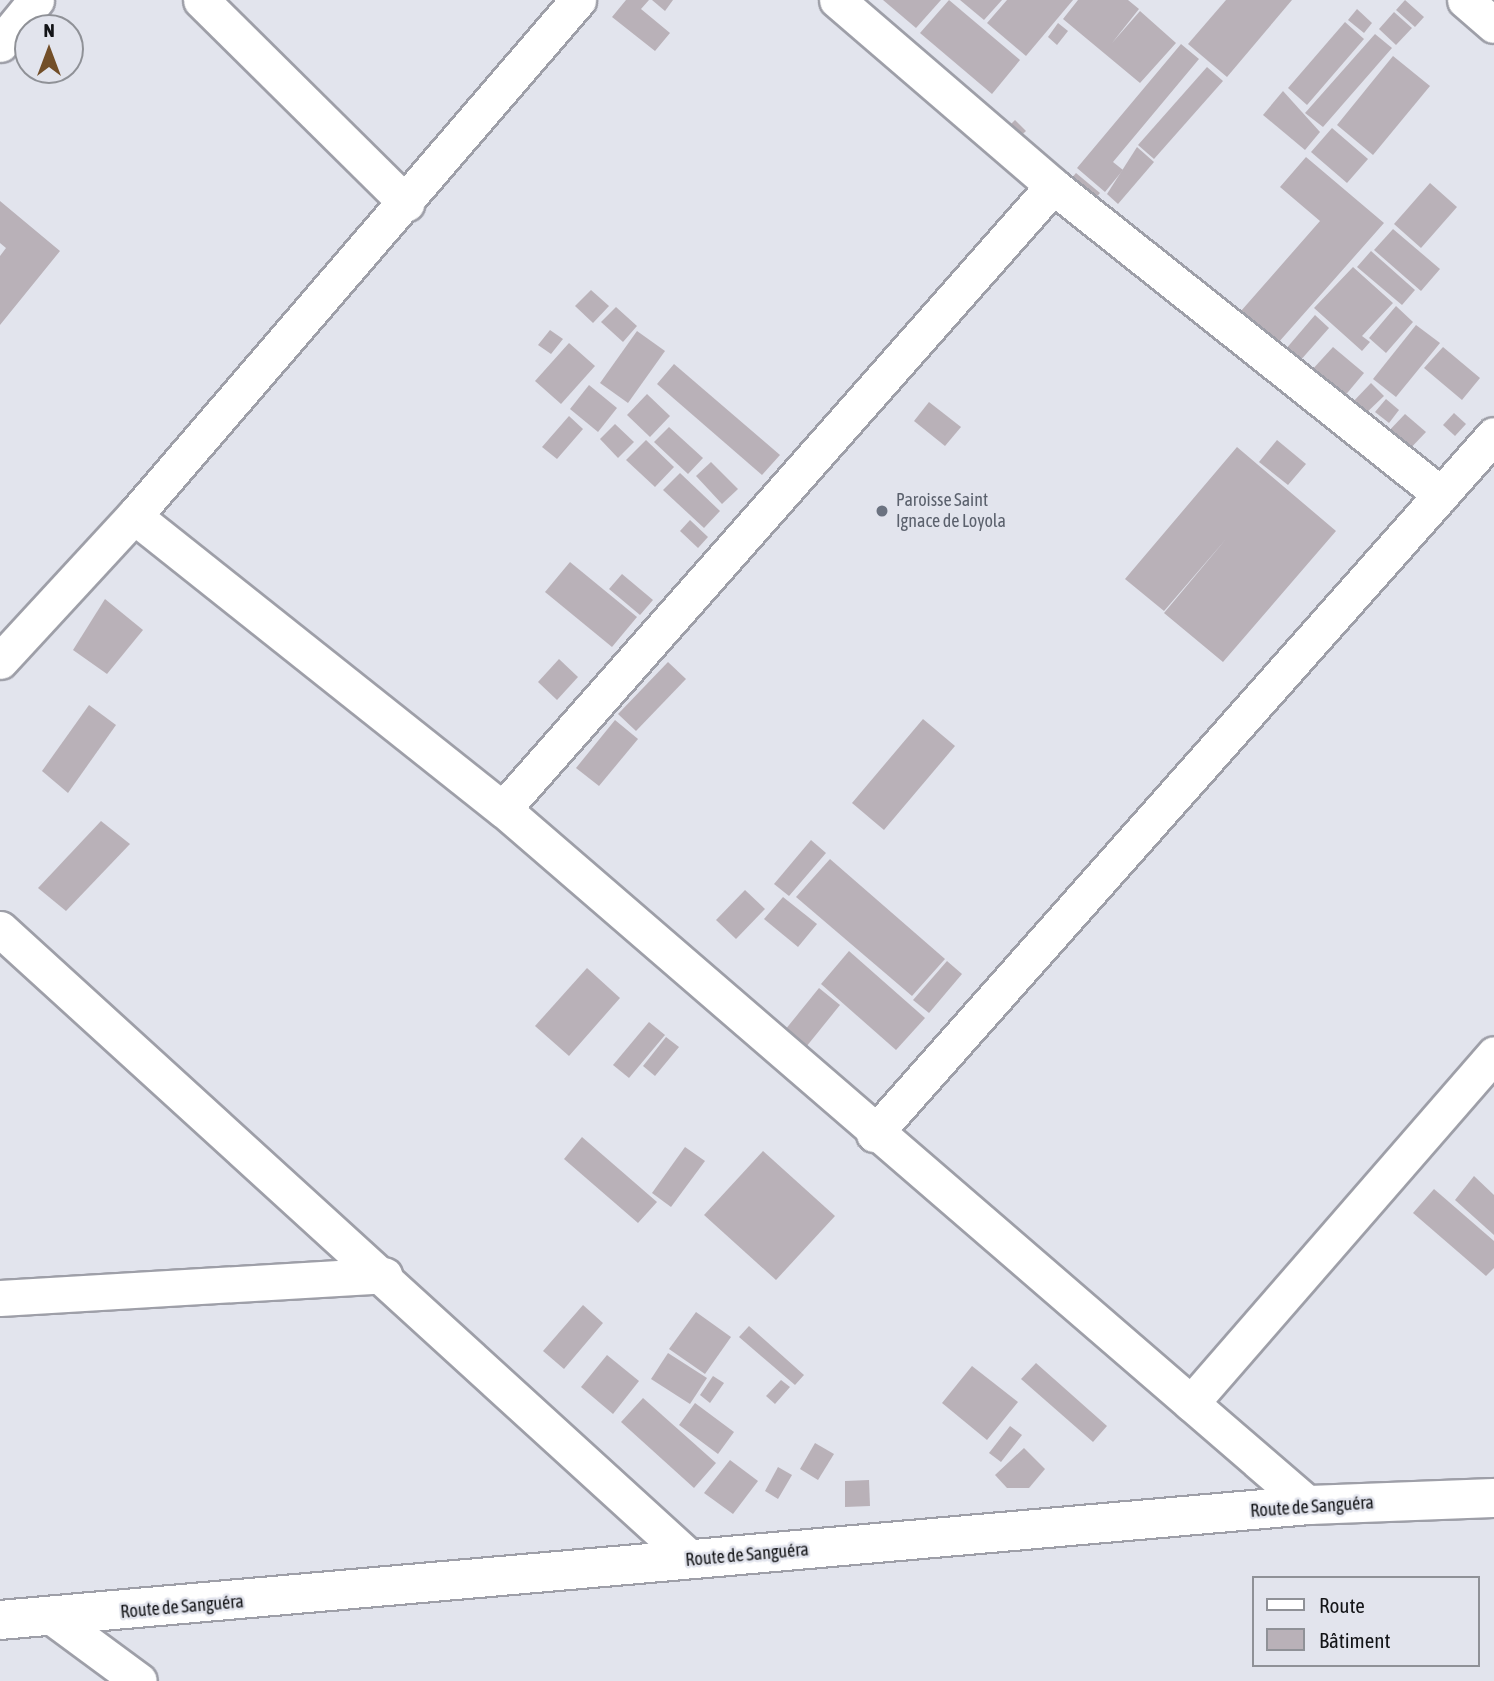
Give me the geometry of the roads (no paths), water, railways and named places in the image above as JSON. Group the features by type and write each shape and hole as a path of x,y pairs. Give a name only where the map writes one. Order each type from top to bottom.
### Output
{"street":[{"path":"0,44 36,0"},
{"path":"201,0 406,203"},
{"path":"0,660 134,516 578,0"},
{"path":"837,0 1053,186 1441,495"},
{"path":"1465,0 1494,25"},
{"path":"503,809 1053,186"},
{"path":"874,1134 1494,435"},
{"path":"134,516 503,809 874,1134 1310,1505"},
{"path":"0,929 384,1275 692,1560"},
{"path":"1191,1403 1494,1054"},
{"path":"0,1298 384,1275"},
{"name":"Route de Sanguéra","path":"0,1620 55,1619 1310,1505 1494,1497"},
{"path":"55,1619 139,1681"}],"place":[{"name":"Paroisse Saint Ignace de Loyola","path":"882,511"}]}
